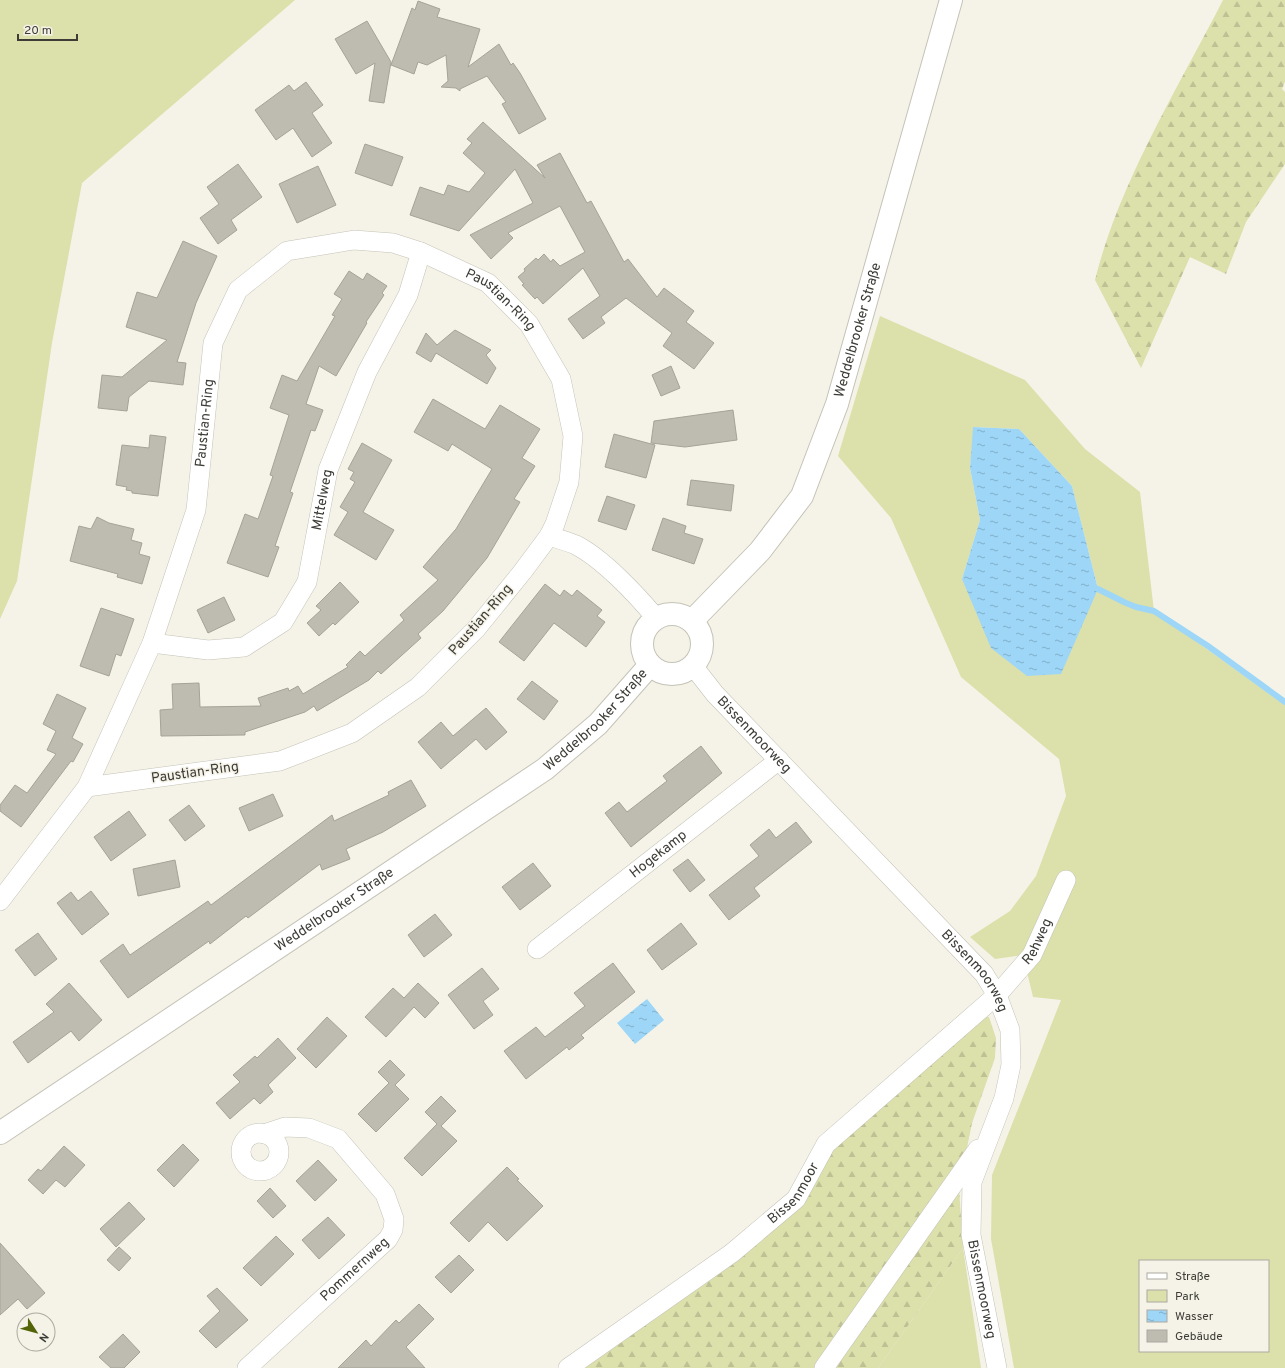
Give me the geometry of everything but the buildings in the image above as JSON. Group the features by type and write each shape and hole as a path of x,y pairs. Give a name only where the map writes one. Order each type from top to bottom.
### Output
{"street":[{"name":"Weddelbrooker Straße","path":"692,621 760,551 802,496 837,404 950,0"},
{"name":"Paustian-Ring","path":"0,901 87,787 152,643 196,510 213,343 238,290 287,251 354,240 393,243 421,252 488,283 529,324 561,379 573,436 569,482 549,536 476,629 424,682 352,732 280,761 87,787"},
{"name":"Mittelweg","path":"152,643 208,650 244,647 283,622 307,582 328,470 367,372 408,295 421,252"},
{"path":"549,536 576,545 590,554 644,603 656,618 674,614 684,616 692,621 698,629 702,648 699,658 693,666"},
{"name":"Weddelbrooker Straße","path":"656,618 649,624 642,640 644,658 657,671 666,674 685,671 693,666"},
{"name":"Weddelbrooker Straße","path":"0,1133 545,769 598,724 650,665"},
{"name":"Bissenmoorweg","path":"693,666 715,694 984,974 997,995 1010,1030 1011,1065 1004,1098 972,1182 972,1235 997,1368"},
{"name":"Hogekamp","path":"537,949 779,760"},
{"name":"Rehweg","path":"997,995 1032,955 1066,880"},
{"name":"Bissenmoor","path":"568,1368 732,1253 796,1199 826,1144 997,995"},
{"name":"Pommernweg","path":"247,1368 388,1239 393,1230 394,1219 386,1194 338,1139 309,1128 285,1127 264,1134"},
{"path":"824,1368 993,1128"}],"green space":[{"path":"0,0 295,0 82,183 52,343 17,581 0,619"},
{"path":"1223,0 1285,0 1285,82 1282,89 1285,92 1285,164 1246,222 1226,274 1190,257 1141,368 1095,280 1119,208 1134,172"},
{"path":"880,316 1025,380 1085,449 1140,492 1154,611 1285,705 1285,1368 1014,1368 991,1239 992,1175 1061,1000 1033,997 1023,955 995,959 970,937 1010,911 1036,876 1066,796 1059,759 961,677 891,518 838,456","holes":["974,427 1019,429 1072,486 1098,589 1136,607 1154,611 1136,608 1097,590 962,579 980,520 970,468"]},
{"path":"980,1017 989,1017 996,1038 995,1058 972,1123 959,1188 963,1248 878,1368 577,1368 738,1255 829,1148"},
{"path":"963,1248 981,1368 878,1368"}],"water":[{"path":"973,427 1019,429 1072,486 1098,589 1061,674 1027,676 991,648 962,579 980,520 970,468"},
{"path":"647,999 664,1020 635,1044 617,1023"}],"waterway":[{"path":"1098,589 1124,602"},
{"path":"1126,603 1154,611 1208,646 1285,702"}]}
